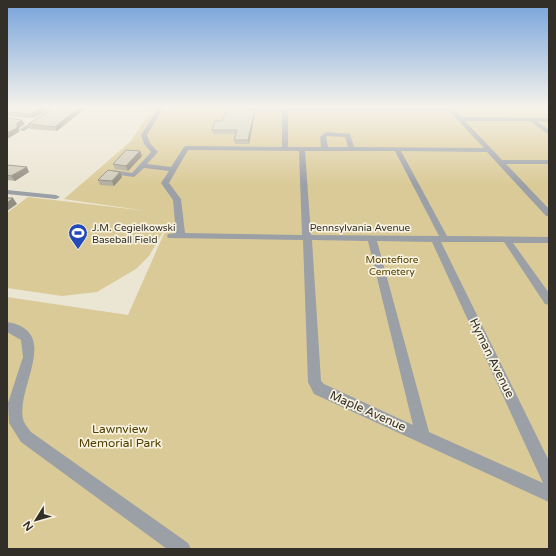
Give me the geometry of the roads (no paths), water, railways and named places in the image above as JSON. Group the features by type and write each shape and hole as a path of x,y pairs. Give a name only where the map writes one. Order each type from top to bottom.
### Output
{"street":[{"path":"112,172 134,175 155,152 147,144 144,135 145,133"},
{"path":"285,133 285,149"},
{"path":"473,133 549,214"},
{"path":"325,150 323,137 326,134 348,135 352,150"},
{"path":"181,236 177,199 170,193 165,183 186,148 302,150 489,150"},
{"name":"Maple Avenue","path":"302,150 315,382 319,389 549,494"},
{"name":"Hyman Avenue","path":"397,150 549,478"},
{"path":"500,162 549,162"},
{"path":"143,166 174,168"},
{"path":"7,192 56,198"},
{"name":"Pennsylvania Avenue","path":"171,236 549,240"},
{"path":"372,238 423,436"},
{"path":"506,239 549,301"},
{"path":"7,327 13,328 27,337 29,357 15,403 16,423 26,437 182,549"}],"place":[{"name":"J.M. Cegielkowski Baseball Field","path":"78,250"}],"park label":[{"name":"Montefiore Cemetery","path":"392,264"},
{"name":"Lawnview Memorial Park","path":"120,436"}]}
